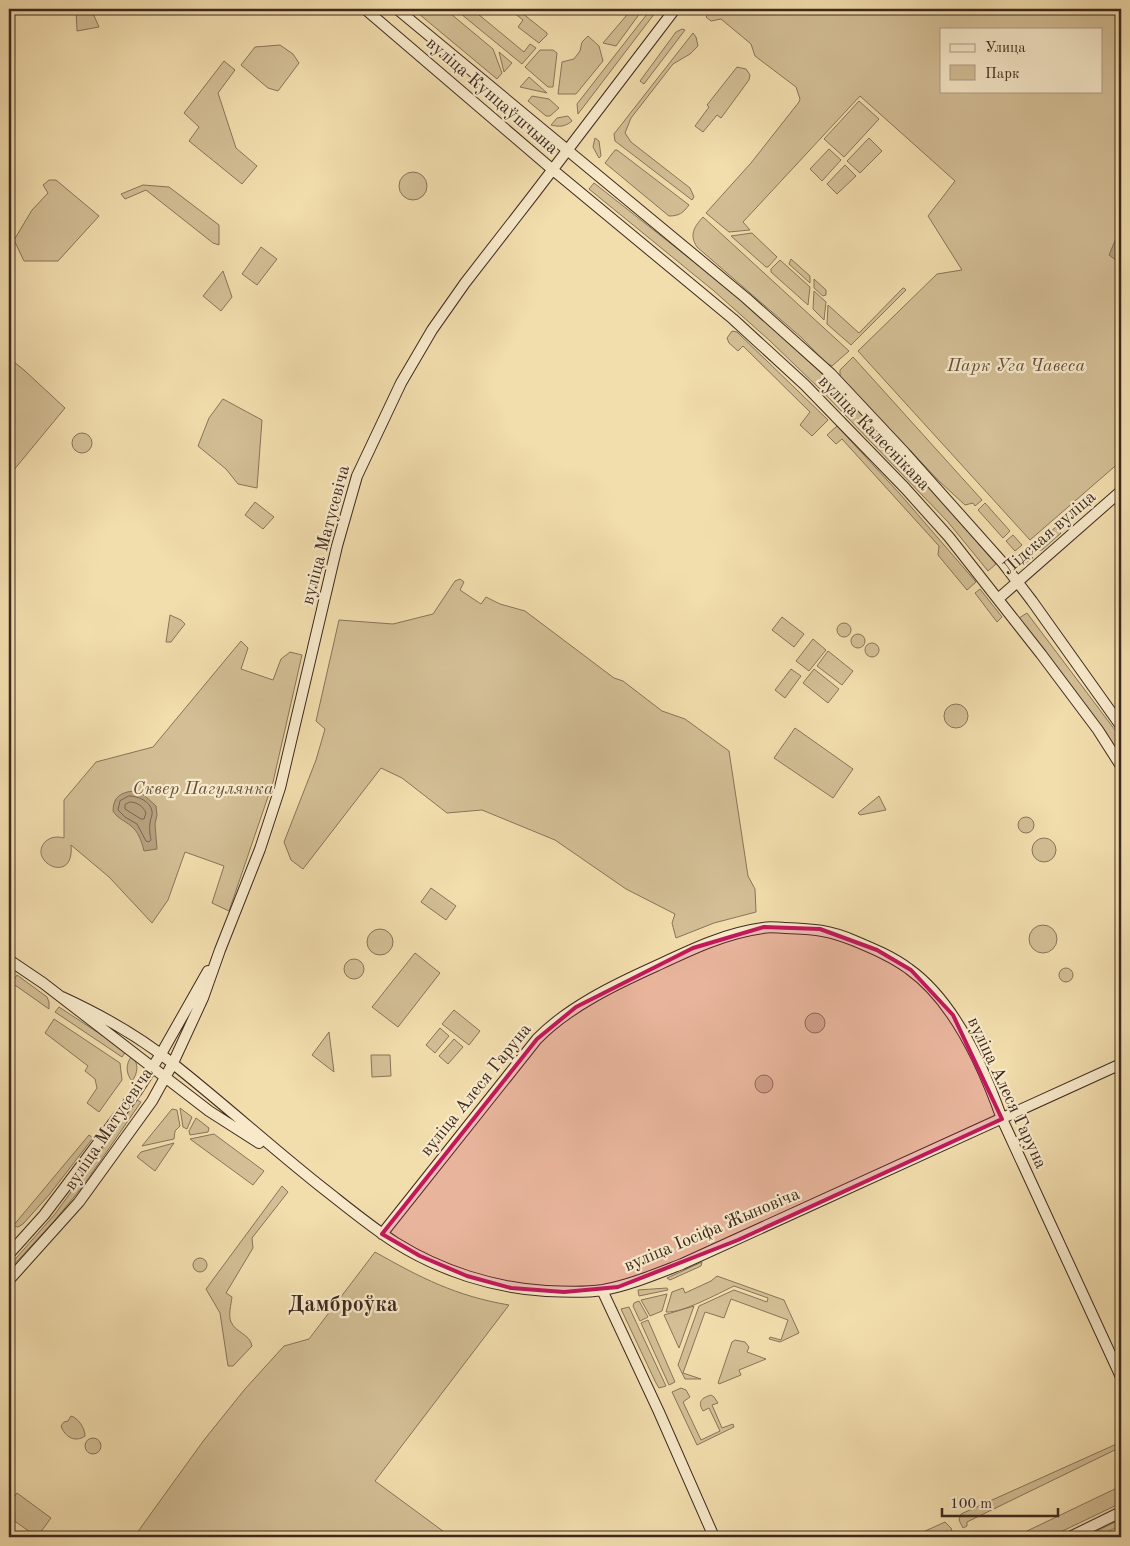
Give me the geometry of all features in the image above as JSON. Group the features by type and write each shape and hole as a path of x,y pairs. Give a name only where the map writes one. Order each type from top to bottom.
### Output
{"main road":[{"name":"вуліца Кунцаўшчына","path":"365,9 553,170"},
{"name":"вуліца Кунцаўшчына","path":"398,9 568,150"},
{"name":"вуліца Матусевіча","path":"9,1280 80,1202 152,1101 173,1063 208,986 220,950 260,849 280,788 345,515 357,476 401,383 432,330 465,283 675,9"},
{"name":"вуліца Калеснікава","path":"568,150 746,298 831,374 970,525 1018,582 1121,726"},
{"name":"вуліца Калеснікава","path":"553,170 721,309 805,385 905,488 949,537 998,599 1098,730 1121,766"},
{"name":"Лідская вуліца","path":"998,599 1121,491"},
{"name":"вуліца Алеся Гаруна","path":"382,1234 537,1039 576,1007 637,974 693,948 731,934 764,927 820,930 840,935 877,950 911,970 953,1015 969,1042 1002,1119 1121,1377"},
{"name":"вуліца Матусевіча","path":"9,1254 66,1186 137,1091 220,950"},
{"path":"9,960 62,997"},
{"name":"вуліца Іосіфа Жыновіча","path":"62,997 106,1019 173,1063 292,1163 382,1234 399,1245 440,1266 495,1285 536,1291 602,1290 618,1287 682,1264 1121,1064"},
{"name":"вуліца Іосіфа Жыновіча","path":"62,997 209,1111 292,1163"},
{"path":"602,1290 659,1412 714,1537"},
{"path":"1070,1537 1121,1512"}],"highlighted area":[{"path":"764,927 820,929 877,950 911,970 953,1015 1002,1119 738,1240 618,1287 564,1292 511,1288 467,1276 420,1256 382,1234 537,1039 576,1007 693,948"}],"green space":[{"path":"76,9 91,9 99,27 77,31"},
{"path":"413,9 445,9 493,49 502,73 497,79"},
{"path":"455,9 472,9 524,52 530,44 536,48 522,64"},
{"path":"509,9 517,9 547,33 547,35 539,43 518,27 523,20"},
{"path":"632,9 643,9 616,46 603,43"},
{"path":"651,9 658,9 578,114 577,104"},
{"name":"Парк Уга Чавеса","path":"712,9 1121,9 1121,461 1030,540 858,351 937,274 962,270 928,216 955,181 860,96 743,222 750,230 729,232 706,213 751,163 800,99 796,87 755,56 751,44 721,19 711,21 706,17"},
{"path":"682,29 685,30 644,84 640,81 676,32"},
{"path":"693,33 698,46 690,54 673,64 631,118 625,133 631,142 690,188 694,197 692,200 615,141 614,134"},
{"path":"588,36 599,46 603,61 576,94 558,94 562,62 574,59 580,51 582,42"},
{"path":"280,45 293,54 299,63 278,91 268,88 241,65 255,47"},
{"path":"540,50 553,50 557,53 553,87 548,87 525,67"},
{"path":"499,52 512,63 504,72"},
{"path":"224,61 235,70 218,93 236,148 257,166 242,184 189,141 199,127 184,113"},
{"path":"737,67 746,69 750,75 749,80 721,118 717,115 703,132 695,126 709,107 707,105"},
{"path":"529,77 547,93 520,87"},
{"path":"532,96 549,99 559,108 550,116 546,116 528,101"},
{"path":"859,101 879,119 844,157 824,139"},
{"path":"568,116 572,121 567,124 551,125 557,118"},
{"path":"595,138 599,141 601,156 599,158 593,147"},
{"path":"869,138 882,151 860,173 847,161"},
{"path":"829,149 841,160 822,181 810,169"},
{"path":"615,150 689,205 680,214 669,216 605,163"},
{"path":"845,165 856,176 837,194 827,184"},
{"path":"413,172 423,176 427,186 423,196 413,200 403,196 399,186 403,176"},
{"path":"49,180 56,180 99,216 58,261 24,261 14,240 32,210 48,193 43,185"},
{"path":"594,183 736,295 820,372 910,465 996,564 988,571 948,522 823,392 714,291 589,189"},
{"path":"143,185 169,187 219,225 219,245 213,243 146,190 125,199 121,194"},
{"path":"703,217 849,351 832,366 826,363 802,338 697,247 693,235 697,224"},
{"path":"752,233 777,257 768,267 731,236"},
{"path":"261,247 277,259 257,285 242,274"},
{"path":"791,259 810,276 810,283 789,264"},
{"path":"780,260 810,287 808,305 771,272 771,269"},
{"path":"223,271 232,297 221,311 203,296"},
{"path":"814,279 826,290 826,295 823,296 814,288"},
{"path":"903,288 906,290 851,345 827,324 828,305 859,333"},
{"path":"814,291 826,302 824,320 813,309"},
{"path":"732,331 737,332 828,420 812,436 800,425 810,412 743,346 738,351 729,343 727,338"},
{"path":"853,357 982,500 975,506 973,503 965,505 939,481 840,376 840,370"},
{"path":"9,358 65,408 13,471 9,472"},
{"path":"223,399 262,420 257,488 238,484 226,469 198,446 209,418"},
{"path":"837,426 900,494 976,582 967,590 938,555 939,546 842,439 836,444 827,435"},
{"path":"82,433 89,436 92,443 89,450 82,453 75,450 72,443 75,436"},
{"path":"255,502 274,517 263,529 245,515"},
{"path":"985,503 1010,531 1003,538 978,510"},
{"path":"1056,527 1061,533 1042,550 1038,550 1034,545"},
{"path":"1013,535 1022,545 1015,551 1006,541"},
{"path":"1029,554 1033,558 1026,562 1017,563 1012,560 1015,558"},
{"path":"460,579 464,582 460,590 481,604 486,597 500,604 525,611 614,678 623,681 662,711 685,719 729,751 748,876 755,889 756,912 714,923 676,938 672,923 675,914 626,889 555,840 482,810 447,813 402,778 381,768 303,869 291,860 284,842 316,760 325,729 316,721 339,620 393,624 433,614 455,581"},
{"path":"980,589 1002,617 997,622 975,593"},
{"path":"1027,613 1121,738 1121,760 1019,618"},
{"path":"170,615 185,624 171,642 166,642"},
{"path":"782,617 804,634 794,647 772,630"},
{"path":"844,623 849,625 851,630 849,635 844,637 839,635 837,630 839,625"},
{"path":"858,634 863,636 865,641 863,646 858,648 853,646 851,641 853,636"},
{"path":"813,639 826,650 809,671 796,661"},
{"name":"Сквер Пагулянка","path":"241,641 248,648 241,669 273,680 281,659 290,652 302,655 273,782 229,911 212,903 224,866 185,852 168,900 152,923 109,877 71,845 70,857 66,865 60,867 46,863 42,857 41,850 49,839 56,837 64,838 64,800 96,762 153,747"},
{"path":"872,643 877,645 879,650 877,655 872,657 867,655 865,650 867,645"},
{"path":"828,651 853,671 842,685 817,666"},
{"path":"791,669 801,676 785,698 775,690"},
{"path":"814,669 839,689 828,703 803,683"},
{"path":"956,704 964,708 968,716 964,724 956,728 948,724 944,716 948,708"},
{"path":"795,728 853,769 833,798 774,758"},
{"path":"879,796 886,810 860,815 858,813"},
{"path":"1023,817 1029,817 1034,822 1032,831 1023,833 1018,828 1018,822"},
{"path":"1044,838 1052,842 1056,850 1052,858 1044,862 1036,858 1032,850 1036,842"},
{"path":"431,888 456,906 446,920 421,902"},
{"path":"1043,925 1053,929 1057,939 1053,949 1043,953 1033,949 1029,939 1033,929"},
{"path":"380,929 389,933 393,942 389,951 380,955 371,951 367,942 371,933"},
{"path":"415,953 440,973 398,1027 372,1007"},
{"path":"354,959 361,962 364,969 361,976 354,979 347,976 344,969 347,962"},
{"path":"1063,968 1069,968 1073,975 1069,982 1063,982 1059,978 1059,972"},
{"path":"17,975 47,997 49,1009 12,983"},
{"path":"59,1007 126,1051 122,1057 55,1012"},
{"path":"454,1010 480,1031 469,1045 442,1024"},
{"path":"815,1013 822,1016 825,1023 822,1030 815,1033 808,1030 805,1023 808,1016"},
{"path":"54,1019 120,1063 122,1080 99,1112 87,1103 97,1088 95,1079 85,1071 88,1066 45,1033"},
{"path":"440,1028 449,1036 435,1053 426,1045"},
{"path":"329,1032 334,1072 312,1055"},
{"path":"454,1039 463,1047 448,1064 439,1056"},
{"path":"371,1055 390,1055 391,1076 372,1077"},
{"path":"132,1056 137,1068 136,1075 132,1081 127,1069 128,1062"},
{"path":"764,1075 770,1078 773,1084 770,1090 764,1093 758,1090 755,1084 758,1078"},
{"path":"137,1100 141,1102 83,1186 9,1270 9,1266 55,1214"},
{"path":"180,1108 192,1117 187,1129 183,1127"},
{"path":"172,1109 177,1110 180,1126 175,1131 174,1139 142,1146"},
{"path":"196,1118 209,1128 208,1132 190,1135 189,1131"},
{"path":"214,1134 264,1171 253,1185 190,1139"},
{"path":"89,1135 93,1138 49,1195 23,1224 18,1227 13,1226"},
{"path":"174,1143 155,1171 137,1157 141,1152"},
{"path":"282,1186 288,1192 252,1238 253,1248 226,1293 232,1297 231,1322 236,1329 249,1339 252,1346 233,1366 228,1366 220,1313 206,1289"},
{"path":"375,1252 439,1285 472,1297 509,1305 375,1481 451,1537 134,1537 204,1440 245,1389 284,1346 309,1339"},
{"path":"200,1258 205,1260 207,1265 205,1270 200,1272 195,1270 193,1265 195,1260"},
{"path":"702,1262 701,1266 670,1280 667,1278"},
{"path":"717,1276 784,1300 799,1333 780,1342 769,1339 770,1337 781,1340 788,1320 731,1299 724,1318 705,1312 683,1373 701,1379 685,1379 678,1365 699,1306 734,1290 767,1302 768,1298 734,1286 691,1306 666,1312 672,1292 683,1288 685,1293 711,1281"},
{"path":"667,1288 668,1290 639,1296 638,1290"},
{"path":"667,1294 662,1311 650,1316 641,1300"},
{"path":"639,1301 648,1317 640,1321 633,1306 634,1303"},
{"path":"694,1306 679,1348 664,1315"},
{"path":"629,1307 666,1386 659,1388 656,1383 621,1309"},
{"path":"648,1320 675,1382 669,1385 641,1323"},
{"path":"735,1340 745,1342 749,1347 747,1352 766,1359 739,1370 741,1375 719,1384 732,1342"},
{"path":"681,1388 686,1390 690,1397 683,1402 701,1440 720,1431 709,1408 703,1411 701,1408 701,1400 708,1396 714,1397 718,1403 712,1405 722,1428 733,1424 734,1427 697,1445 672,1392"},
{"path":"71,1416 81,1424 85,1436 74,1439 65,1433 61,1426"},
{"path":"90,1438 96,1438 101,1443 99,1452 90,1454 85,1449 85,1443"},
{"path":"1121,1442 1121,1447 967,1522 967,1526 963,1528 959,1520 961,1514"},
{"path":"1121,1486 1121,1503 1050,1537 1027,1537 1030,1536 1027,1531"},
{"path":"17,1493 51,1518 37,1537 9,1517 9,1504"},
{"path":"1121,1519 1121,1525 1097,1537 1085,1537"},
{"path":"945,1522 951,1528 954,1537 951,1537 947,1531 933,1537 912,1537"}],"water":[{"path":"1121,233 1121,264 1109,255 1117,236"},
{"path":"134,791 144,795 156,806 157,849 144,851 136,831 113,811 114,802 119,796"}],"district":[{"name":"Дамброўка","path":"343,1305"}]}
